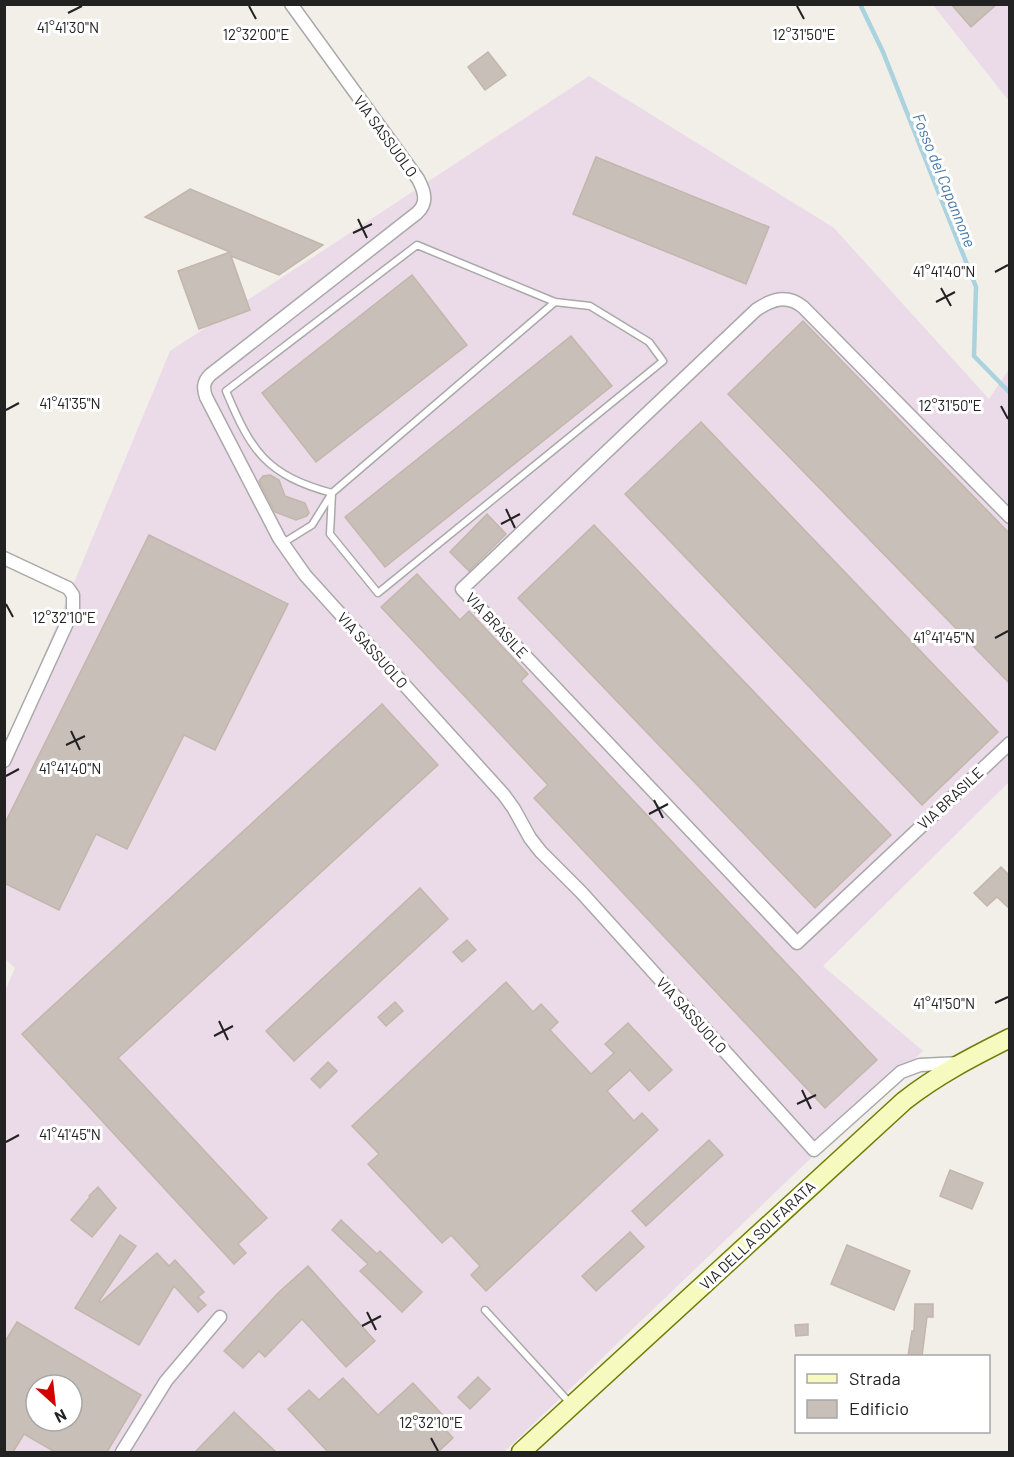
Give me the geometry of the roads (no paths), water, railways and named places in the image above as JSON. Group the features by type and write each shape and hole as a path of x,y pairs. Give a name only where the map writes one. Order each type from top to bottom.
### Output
{"main road":[{"name":"VIA DELLA SOLFARATA","path":"521,1452 904,1101 930,1081 961,1062 1010,1038"}],"street":[{"name":"VIA SASSUOLO","path":"291,4 418,179 425,198 423,207 417,213 210,375 205,382 206,397 283,544 305,574 504,795 541,852 582,893 814,1150 901,1072 920,1065 961,1062"},
{"name":"VIA BRASILE","path":"1010,517 803,307 790,299 781,299 756,310 462,589 797,943 1010,743"},
{"path":"4,558 68,588 73,595 73,610 4,761"},
{"path":"122,1452 166,1381 220,1317"}],"lane":[{"path":"417,245 555,303 590,306 649,342 663,361 378,593 330,534 332,492 307,486 263,460 242,428 226,391 417,245"},
{"path":"283,544 312,525 332,492 555,303"},
{"path":"485,1310 572,1406"}],"waterway":[{"name":"Fosso del Capannone","path":"860,4 883,52 976,287 974,356 1010,393"}]}
